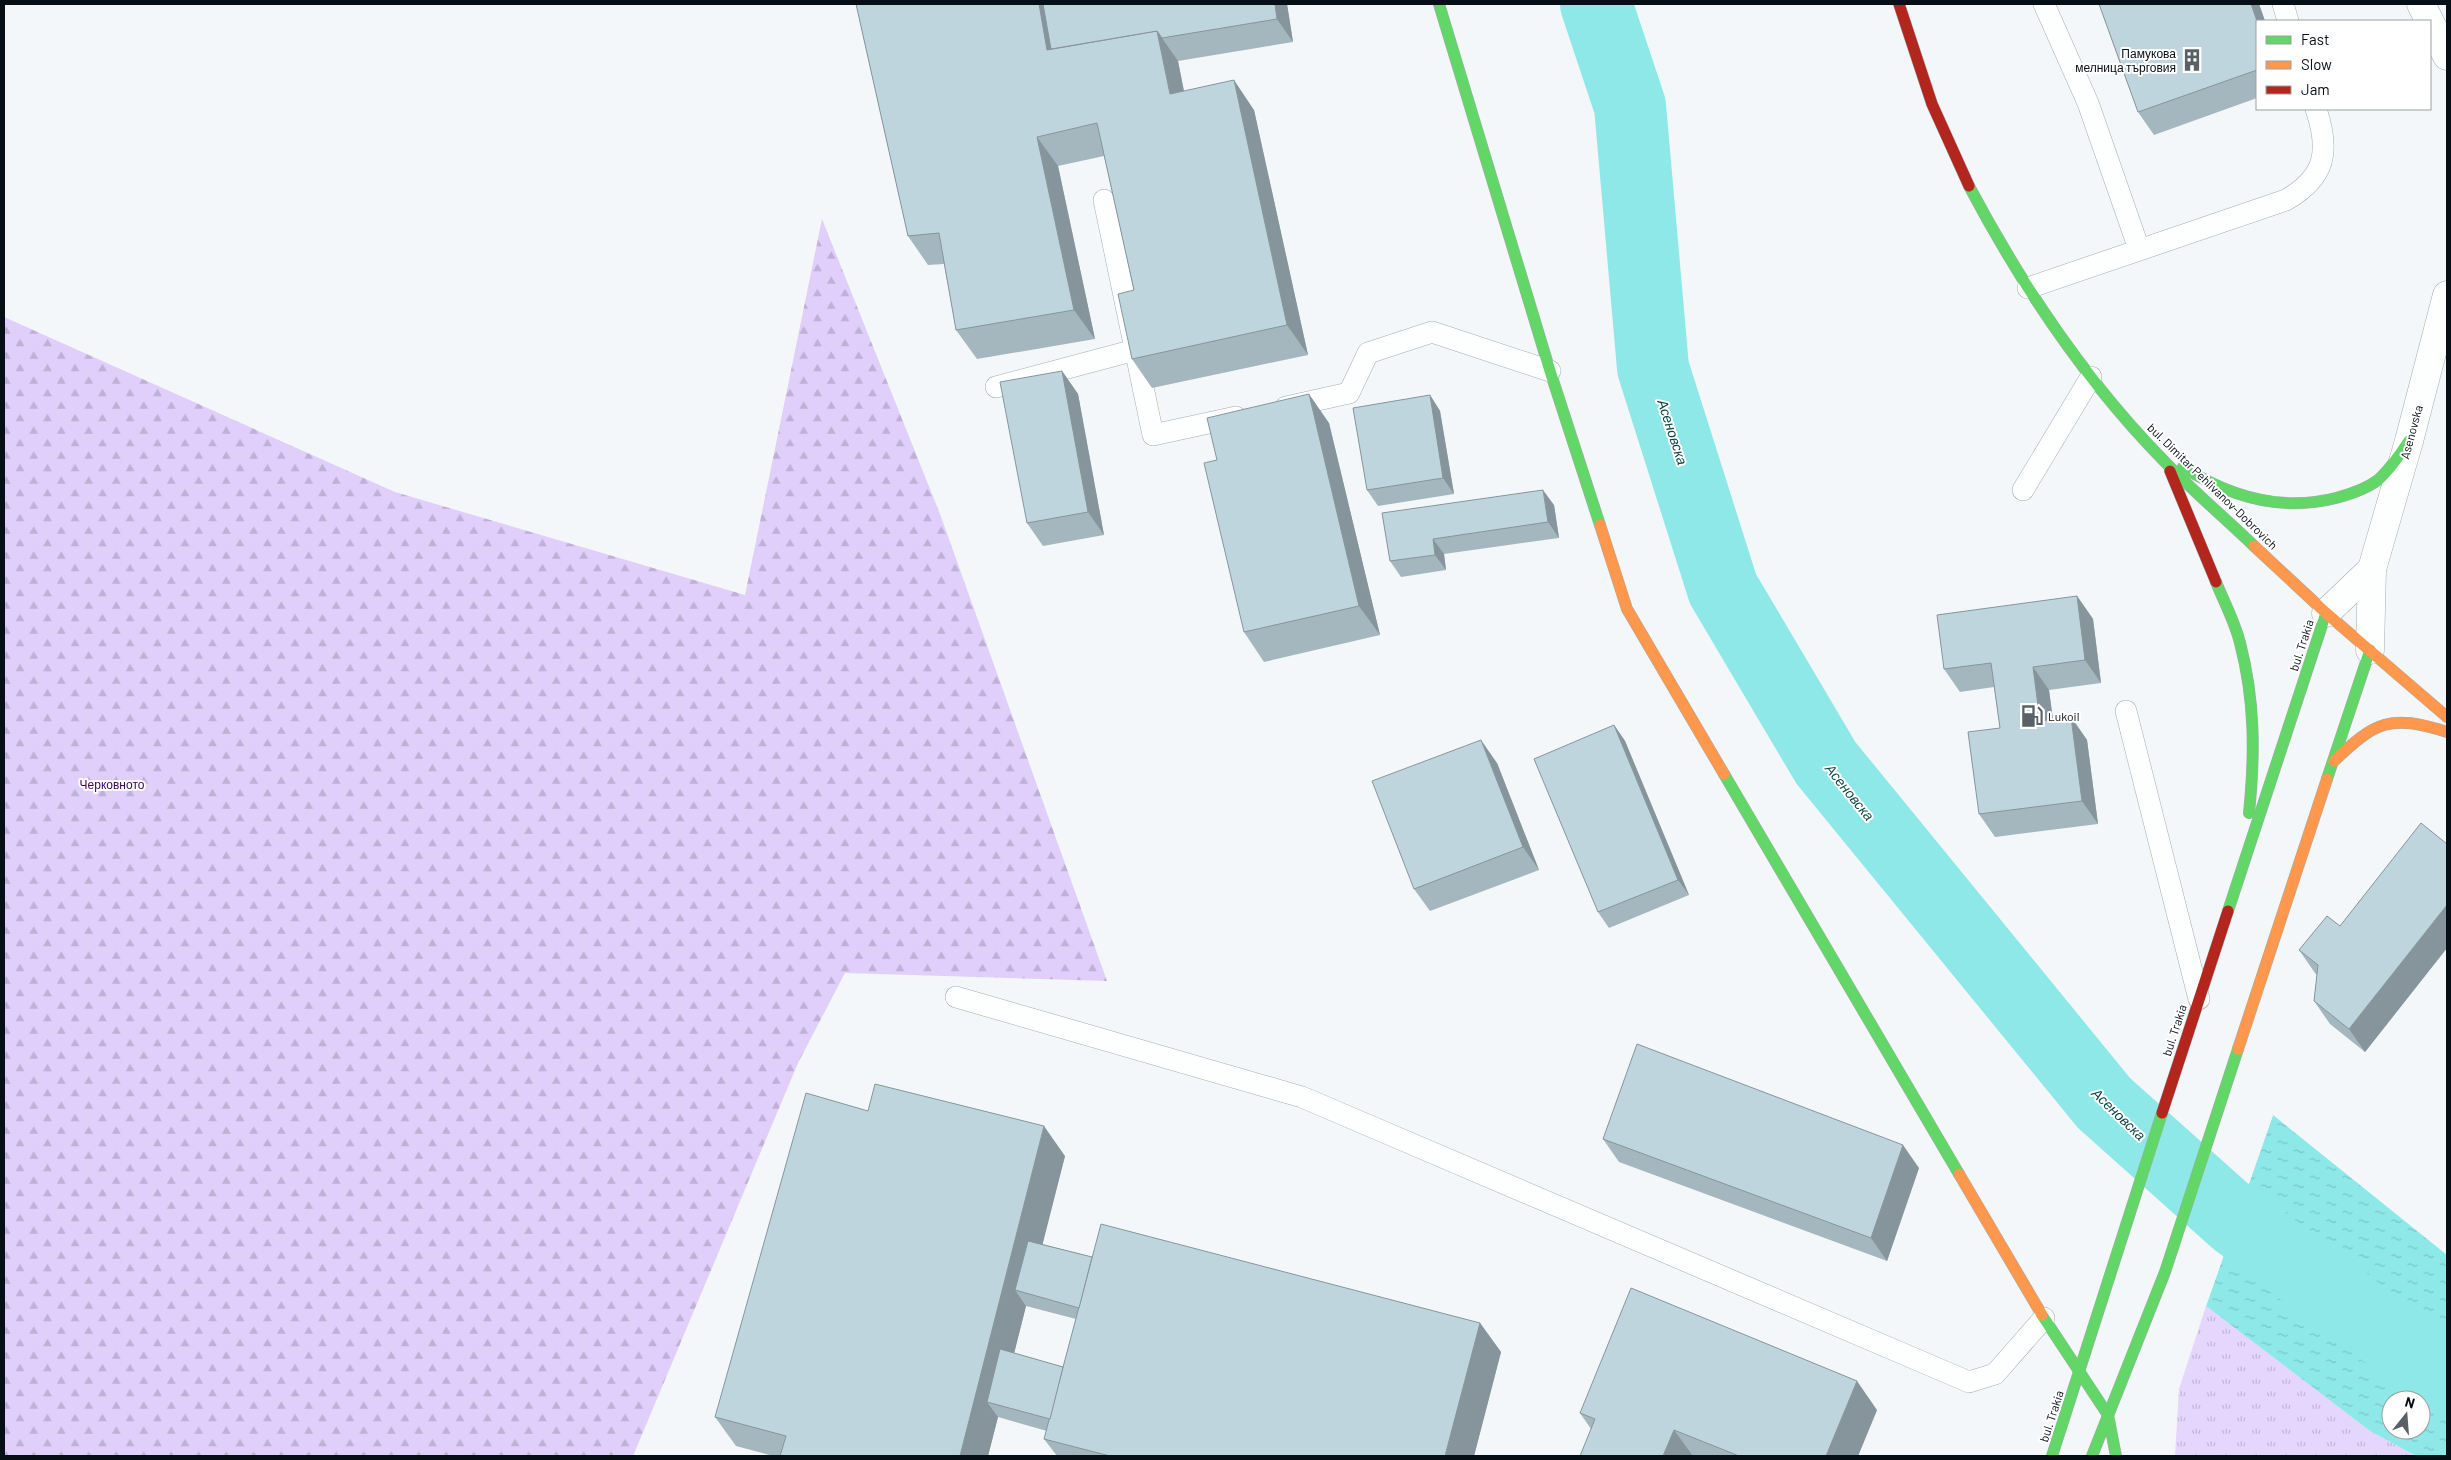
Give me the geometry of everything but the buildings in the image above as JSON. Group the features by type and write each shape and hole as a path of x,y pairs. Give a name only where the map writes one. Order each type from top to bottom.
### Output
{"main road":[{"path":"1439,4 1550,371 1627,609 2044,1318 2108,1415 2116,1456"},
{"name":"bul. Dimitar Pehlivanov-Dobrovich","path":"1899,4 1918,65 1944,135 1975,198 2028,288 2091,377 2141,437 2166,463 2326,613 2447,718"},
{"path":"2141,437 2186,468 2223,488 2257,500 2285,502 2317,501 2348,495 2373,484 2392,465 2409,442"},
{"path":"2166,463 2240,641 2248,678 2253,709 2254,743 2244,861"},
{"name":"bul. Trakia","path":"2052,1456 2185,1041 2326,613"},
{"path":"2092,1456 2165,1272 2370,650"},
{"path":"2332,764 2360,736 2376,726 2394,720 2416,722 2447,732"}],"street":[{"path":"2421,4 2429,20"},
{"path":"2431,24 2447,56"},
{"name":"Asenovska","path":"2370,650 2372,569 2409,442 2447,295"},
{"path":"2326,613 2372,569"}],"lane":[{"path":"2044,4 2088,103 2139,249"},
{"path":"2283,4 2288,20"},
{"path":"2028,288 2286,200 2303,190 2316,175 2324,157 2324,138 2316,110"},
{"path":"1104,200 1153,435 1349,394 1368,353 1432,332 1550,371"},
{"path":"996,387 1135,350"},
{"path":"2023,490 2091,377"},
{"path":"2126,711 2199,999"},
{"path":"956,997 1302,1097 1968,1382 1995,1374 2044,1318"}],"green space":[{"name":"Черковното","path":"822,219 940,514 1107,981 845,973 798,1063 633,1456 4,1456 4,317 395,492 745,595"},
{"path":"2206,1306 2370,1431 2381,1437 2381,1440 2387,1440 2416,1456 2175,1456 2179,1389"}],"water":[{"path":"2273,1115 2447,1255 2447,1456 2416,1456 2387,1440 2431,1440 2431,1390 2381,1390 2381,1437 2370,1431 2206,1306"}],"pier":[{"path":"2271,1113 2273,1115 2206,1306 2204,1304"}],"waterway":[{"name":"Асеновска","path":"1596,4 1630,106 1653,368 1723,589 1826,763 2104,1103 2236,1221 2447,1379"}],"traffic: fast":[{"path":"1439,4 1550,371 1600,525"},
{"path":"1969,186 2011,260 2057,332 2082,366 2137,432 2177,474 2254,546"},
{"path":"2183,467 2219,486 2256,499 2276,502 2316,502 2347,495 2363,489 2378,480 2409,441"},
{"path":"2216,582 2238,635 2249,685 2253,748 2249,813"},
{"path":"2228,911 2326,613"},
{"path":"2327,779 2370,650"},
{"path":"1724,774 1959,1174"},
{"path":"2092,1456 2165,1272 2238,1049"},
{"path":"2052,1456 2162,1113"},
{"path":"2042,1315 2108,1415 2116,1456"}],"traffic: slow":[{"path":"1600,525 1627,609 1724,774"},
{"path":"2254,546 2326,613 2447,717"},
{"path":"2334,761 2361,737 2385,725 2411,723 2447,732"},
{"path":"2238,1049 2327,779"},
{"path":"1959,1174 2042,1315"}],"traffic: jam":[{"path":"1899,4 1932,104 1969,186"},
{"path":"2170,471 2216,582"},
{"path":"2162,1113 2228,911"}],"place":[{"name":"Памукова мелница търговия","path":"2192,60"},
{"name":"Lukoil","path":"2032,716"}]}
